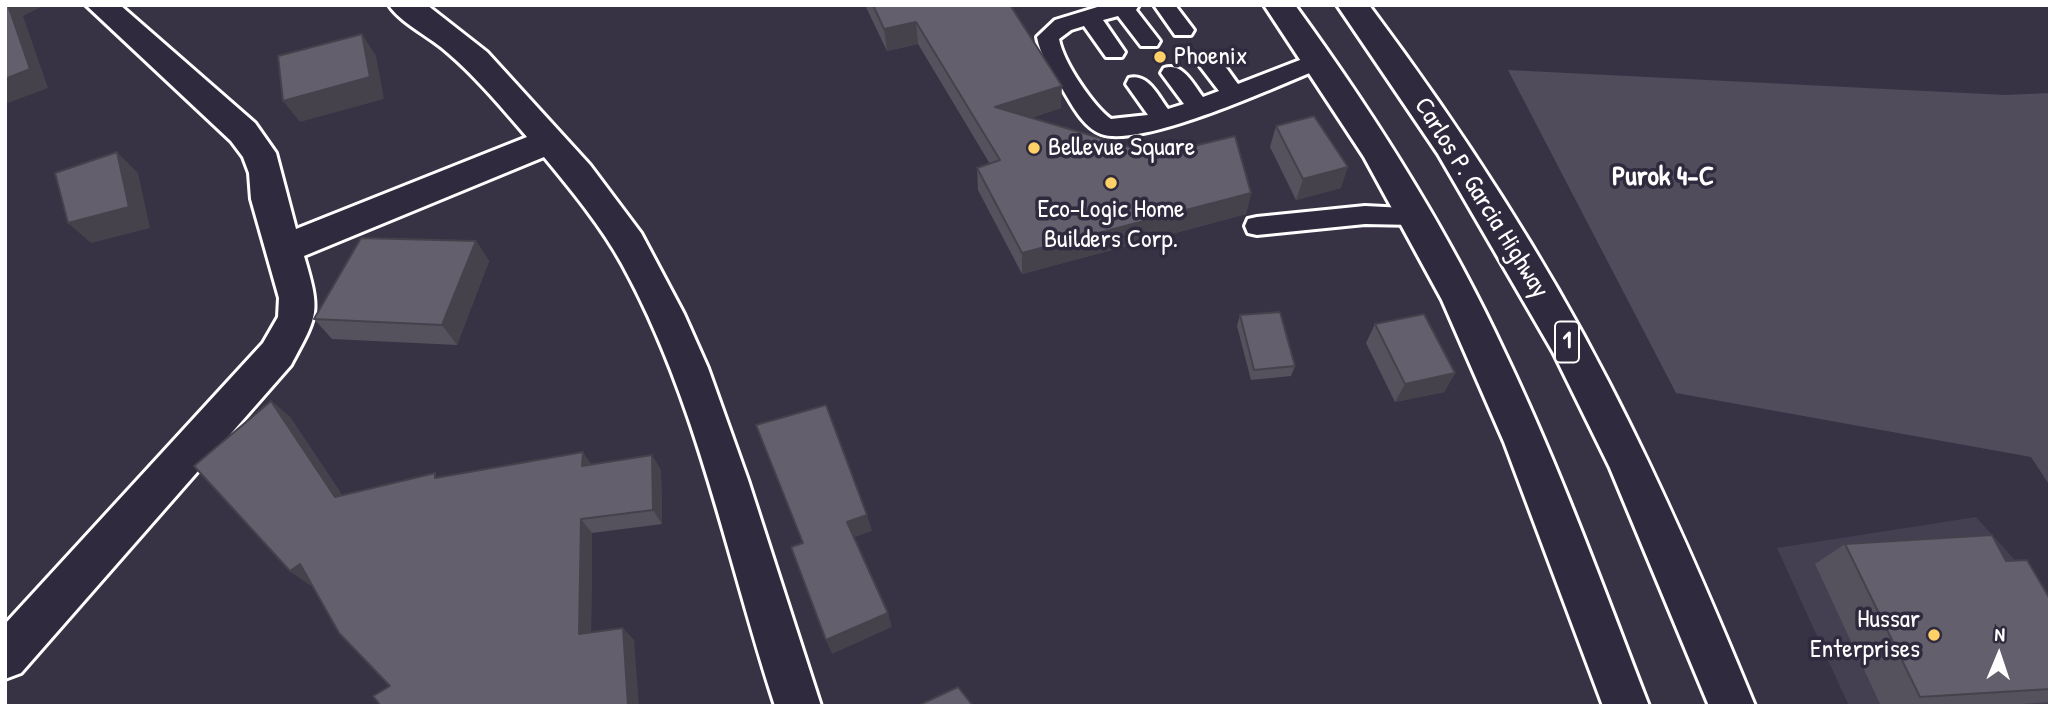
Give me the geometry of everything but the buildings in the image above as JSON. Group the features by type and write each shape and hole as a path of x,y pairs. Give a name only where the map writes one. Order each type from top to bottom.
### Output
{"main road":[{"path":"5,657 277,354 297,318 298,299 269,199 266,173 258,153 243,132 101,5"},
{"path":"404,5 440,27 471,52 593,193 638,259 669,322 702,404 798,706"},
{"path":"1279,5 1318,61 1415,216 1508,402 1626,706"},
{"name":"Carlos P. Garcia Highway","path":"1352,5 1428,110 1529,272 1600,405 1732,706"},
{"path":"285,249 550,141"}],"lane":[{"path":"1164,5 1183,30"},
{"path":"1149,41 1126,6 1054,30 1048,37 1048,44 1096,120 1104,127 1122,130 1234,94 1318,61"},
{"path":"1089,17 1114,52"},
{"path":"1207,61 1234,94"},
{"path":"1172,73 1198,106"},
{"path":"1137,84 1162,118"},
{"path":"1257,226 1366,215 1415,216"}],"shaded area":[{"path":"1508,70 2005,95 2050,93 2050,486 2031,457 1676,393"},
{"name":"Hussar Enterprises","path":"1976,517 2050,599 2050,706 1849,706 1777,548"}],"place":[{"name":"Phoenix","path":"1160,57"},
{"name":"Bellevue Square","path":"1034,148"},
{"name":"Eco-Logic Home Builders Corp.","path":"1111,183"},
{"name":"Hussar Enterprises","path":"1934,635"}],"district":[{"name":"Purok 4-C","path":"1663,178"}]}
